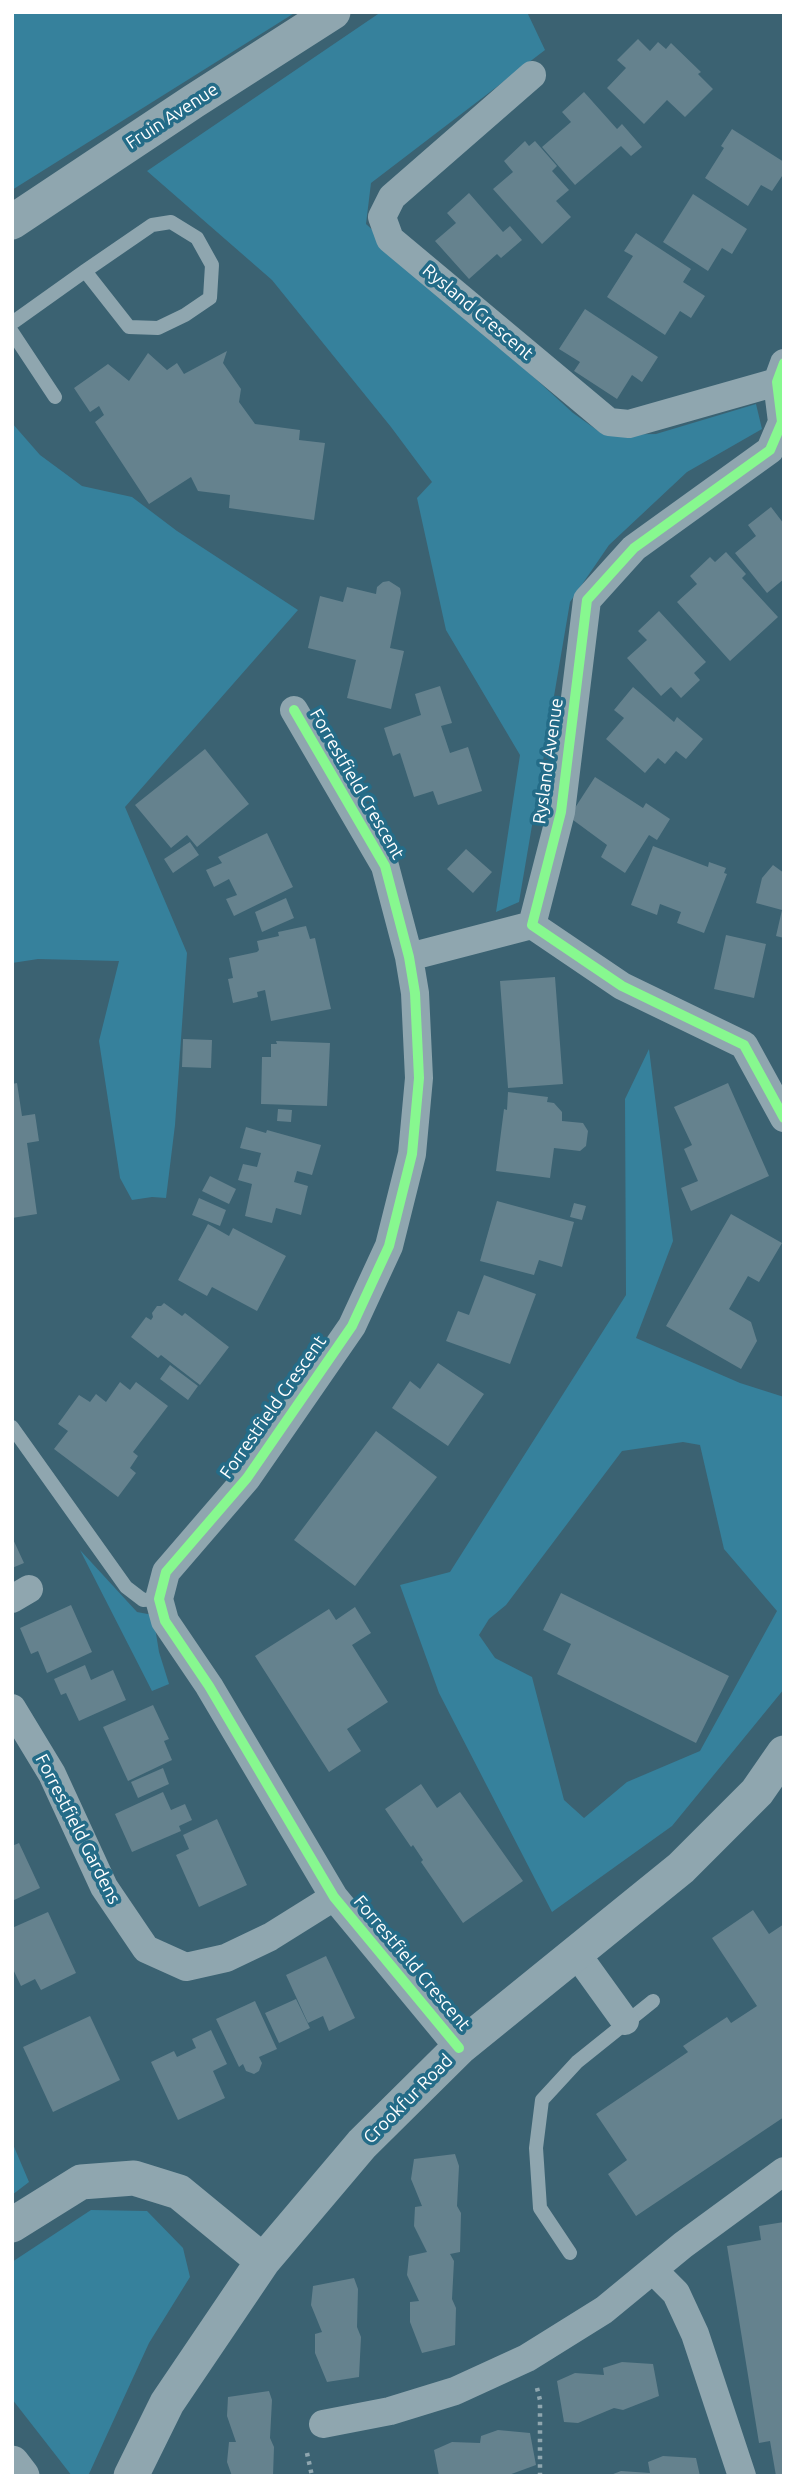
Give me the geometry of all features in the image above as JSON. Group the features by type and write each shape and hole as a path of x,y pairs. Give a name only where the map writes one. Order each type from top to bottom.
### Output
{"street":[{"name":"Fruin Avenue","path":"12,222 333,12"},
{"name":"Rysland Crescent","path":"532,75 391,197 382,217 390,239 610,422 629,424 781,373"},
{"name":"Rysland Avenue","path":"533,925 561,812 587,600 634,548 770,450 782,422 781,373"},
{"name":"Forrestfield Crescent","path":"295,710 385,866 410,957 415,993 419,1078 412,1154 389,1245 352,1326 247,1478 166,1572 159,1599 165,1621 209,1686 334,1897 459,2048"},
{"path":"410,957 533,925 622,986 744,1045 784,1118"},
{"name":"Forrestfield Gardens","path":"12,1708 52,1774 104,1887 146,1949 186,1967 226,1958 270,1937 334,1897"},
{"name":"Crookfur Road","path":"131,2476 167,2403 263,2261 362,2144 459,2048 681,1868 757,1792 784,1753"},
{"path":"576,1953 625,2021"},
{"path":"323,2424 390,2411 455,2391 527,2358 604,2310 683,2245 784,2171"},
{"path":"12,2225 81,2182 134,2178 179,2192 263,2261"},
{"path":"653,2270 676,2292 695,2334 742,2476"},
{"path":"12,2463 22,2476"}],"lane":[{"path":"12,323 85,271 152,225 172,222 197,238 212,265 210,298 185,315 158,328 129,327 85,271"},
{"path":"12,332 55,397"},
{"path":"12,1427 126,1587 143,1600 159,1599"},
{"path":"569,2253 540,2208 536,2148 542,2100 577,2062 653,2001"}],"path":[{"path":"527,2358 540,2400 540,2476"}],"shaded area":[{"path":"12,12 296,12 12,190"},
{"path":"381,12 527,12 545,50 371,183 366,224 573,413 604,435 656,434 756,404 762,429 687,472 609,545 570,602 519,902 496,912 520,755 446,630 417,498 432,482 272,280 147,171"},
{"path":"12,423 40,455 82,486 132,497 177,531 298,610 125,807 187,953 175,1125 166,1198 132,1200 120,1178 99,1041 119,961 38,959 12,963"},
{"path":"649,1049 673,1241 636,1338 740,1383 784,1397 784,1689 672,1826 552,1912 439,1693 400,1585 450,1572 626,1295 625,1099","holes":["683,1442 700,1445 724,1549 777,1611 700,1751 627,1782 584,1818 564,1800 532,1677 495,1658 479,1635 489,1619 506,1605 622,1451"]},
{"path":"80,1550 137,1612 153,1615 159,1652 169,1684 152,1691"},
{"path":"12,2142 29,2182 12,2195"},
{"path":"91,2210 147,2211 183,2248 190,2277 149,2343 88,2476 72,2476 12,2399 12,2262"}],"building":[{"path":"638,39 650,51 658,42 666,49 671,43 701,72 698,74 713,89 685,117 667,100 644,124 607,88 626,68 617,60"},
{"path":"584,92 617,129 622,124 642,147 631,156 621,146 575,185 542,147 571,122 562,112"},
{"path":"732,129 784,162 784,173 772,191 761,185 748,206 705,178 724,148 721,146"},
{"path":"525,141 529,146 535,141 557,166 552,171 569,190 556,201 571,217 542,244 493,189 513,172 504,161"},
{"path":"469,193 503,232 510,226 522,240 501,258 497,254 469,279 435,241 456,223 447,213"},
{"path":"693,194 747,229 732,254 722,248 708,271 663,242"},
{"path":"636,233 691,269 683,282 705,296 691,318 680,311 665,335 607,297 633,256 624,251"},
{"path":"585,309 658,357 642,382 632,375 617,399 574,371 580,362 559,349"},
{"path":"227,351 223,363 241,389 239,402 255,424 300,430 299,440 325,443 314,520 229,508 230,495 198,491 191,477 149,504 95,422 104,415 99,406 90,412 74,388 108,364 129,381 148,353 167,370 177,363 184,374"},
{"path":"771,507 784,524 784,579 767,593 735,553 756,536 748,525"},
{"path":"726,552 746,574 742,578 778,617 730,661 677,602 697,584 690,576 710,557 715,562"},
{"path":"389,581 400,588 401,593 390,648 404,651 391,709 347,698 356,660 308,648 320,596 343,602 347,587 376,594 377,587"},
{"path":"659,611 706,662 694,673 700,680 681,698 671,687 661,696 627,658 647,640 638,631"},
{"path":"440,686 452,723 441,726 450,753 468,747 482,791 438,805 433,791 414,797 400,753 393,756 384,728 421,715 415,694"},
{"path":"633,687 674,722 677,717 703,739 686,759 676,751 665,764 658,758 645,773 606,739 624,718 614,710"},
{"path":"205,749 249,804 197,847 187,835 171,848 135,805"},
{"path":"595,777 643,808 646,803 670,819 657,840 649,835 625,873 601,857 607,845 569,817"},
{"path":"267,833 293,887 234,916 226,899 237,895 229,879 214,887 206,870 222,863 218,857"},
{"path":"190,842 199,855 173,873 164,859"},
{"path":"653,846 708,867 709,862 726,868 724,873 727,874 704,933 677,923 681,912 660,904 657,915 631,905"},
{"path":"466,849 492,872 473,893 447,869"},
{"path":"773,865 784,873 784,938 776,936 782,910 756,903 762,878"},
{"path":"286,898 294,918 262,932 255,912"},
{"path":"306,926 310,939 315,938 331,1009 271,1021 265,990 257,992 258,997 233,1003 228,979 233,978 229,958 257,952 257,941 279,936 278,932"},
{"path":"726,935 766,944 754,998 714,989"},
{"path":"555,977 563,1084 508,1088 500,981"},
{"path":"183,1039 212,1040 211,1068 182,1067"},
{"path":"276,1041 330,1043 327,1106 261,1104 262,1057 271,1057 271,1044 277,1044"},
{"path":"17,1083 22,1116 35,1114 39,1141 27,1143 37,1214 12,1218 12,1084"},
{"path":"728,1083 769,1176 691,1211 681,1188 698,1181 684,1149 692,1145 674,1107"},
{"path":"508,1092 548,1097 547,1102 554,1103 562,1112 562,1121 583,1123 588,1131 586,1146 580,1151 554,1148 550,1178 496,1171"},
{"path":"278,1109 292,1110 291,1122 277,1121"},
{"path":"246,1127 321,1145 312,1175 297,1171 294,1182 308,1186 301,1215 276,1208 272,1223 245,1216 252,1184 238,1180 243,1164 257,1167 261,1153 240,1148"},
{"path":"210,1176 236,1189 229,1204 202,1191"},
{"path":"199,1198 226,1210 220,1226 192,1215"},
{"path":"497,1201 574,1222 562,1267 539,1260 534,1275 480,1261"},
{"path":"574,1203 586,1206 582,1220 570,1217"},
{"path":"731,1214 782,1243 759,1282 748,1276 729,1309 751,1322 757,1341 741,1369 666,1326"},
{"path":"208,1224 229,1236 233,1228 286,1256 257,1311 212,1287 207,1296 178,1280"},
{"path":"484,1275 536,1294 510,1364 446,1341 458,1311 469,1315"},
{"path":"164,1303 182,1316 185,1313 229,1347 200,1385 161,1355 158,1358 131,1337 146,1317 151,1320 157,1306"},
{"path":"438,1363 484,1394 448,1446 392,1408 410,1381 420,1389"},
{"path":"170,1365 198,1386 188,1400 160,1379"},
{"path":"120,1382 130,1390 136,1382 168,1406 133,1452 138,1456 130,1468 136,1473 118,1497 54,1449 68,1431 58,1424 79,1395 90,1402 96,1394 106,1402"},
{"path":"376,1431 437,1477 355,1586 294,1540"},
{"path":"12,1537 24,1563 12,1568"},
{"path":"561,1593 729,1676 696,1743 557,1674 571,1644 543,1630"},
{"path":"71,1605 92,1652 47,1673 38,1651 31,1654 20,1628"},
{"path":"355,1607 371,1633 352,1645 388,1702 347,1729 361,1751 329,1772 255,1656 329,1609 336,1620"},
{"path":"85,1665 91,1680 113,1670 126,1700 79,1721 66,1693 61,1695 54,1679"},
{"path":"153,1705 169,1739 164,1741 172,1760 128,1781 103,1727"},
{"path":"163,1768 169,1784 138,1798 131,1782"},
{"path":"421,1784 437,1808 460,1792 523,1881 463,1923 421,1862 423,1860 413,1845 411,1847 385,1809"},
{"path":"163,1792 171,1810 185,1804 192,1820 179,1826 181,1831 132,1852 115,1814"},
{"path":"217,1819 247,1885 199,1907 176,1855 189,1849 183,1835"},
{"path":"19,1843 40,1888 12,1901 12,1846"},
{"path":"753,1910 769,1934 784,1924 784,2117 636,2216 608,2174 627,2160 596,2114 688,2052 683,2046 727,2017 731,2023 757,2006 712,1938"},
{"path":"48,1912 76,1973 41,1990 35,1979 21,1986 12,1967 12,1928"},
{"path":"326,1956 355,2018 329,2031 323,2016 308,2023 286,1975"},
{"path":"296,1999 310,2028 279,2043 265,2013"},
{"path":"255,2001 277,2049 259,2057 262,2063 259,2071 254,2074 246,2071 243,2064 239,2067 216,2019"},
{"path":"90,2016 120,2080 53,2112 23,2047"},
{"path":"211,2030 227,2064 213,2071 225,2098 178,2120 151,2062 174,2051 177,2057 196,2048 192,2039"},
{"path":"455,2154 459,2166 457,2206 461,2213 460,2252 450,2254 454,2261 452,2299 456,2308 455,2345 422,2353 410,2322 410,2302 419,2301 407,2275 409,2256 427,2252 414,2226 415,2207 422,2206 411,2179 414,2159"},
{"path":"784,2222 784,2476 776,2476 770,2441 759,2443 727,2246 761,2240 759,2226"},
{"path":"354,2278 358,2289 357,2327 361,2337 359,2377 327,2382 315,2353 315,2334 322,2332 311,2305 313,2286"},
{"path":"622,2362 653,2364 659,2396 623,2410 614,2408 578,2423 564,2422 557,2381 575,2373 604,2375 603,2368"},
{"path":"269,2391 272,2400 270,2438 274,2447 273,2476 232,2476 227,2462 229,2442 236,2442 227,2416 228,2397"},
{"path":"498,2430 530,2433 536,2465 506,2476 439,2476 434,2450 452,2442 480,2443 481,2436"},
{"path":"663,2456 696,2458 700,2476 608,2476 621,2471 650,2473 648,2462"}],"cycle path":[{"path":"784,363 777,382 782,422 770,450 634,548 587,600 561,812 532,925 622,986 744,1045 784,1118"},
{"path":"294,710 385,866 409,957 415,993 419,1078 412,1154 389,1246 352,1326 247,1478 166,1572 159,1599 165,1621 209,1686 334,1897 459,2048"}]}
